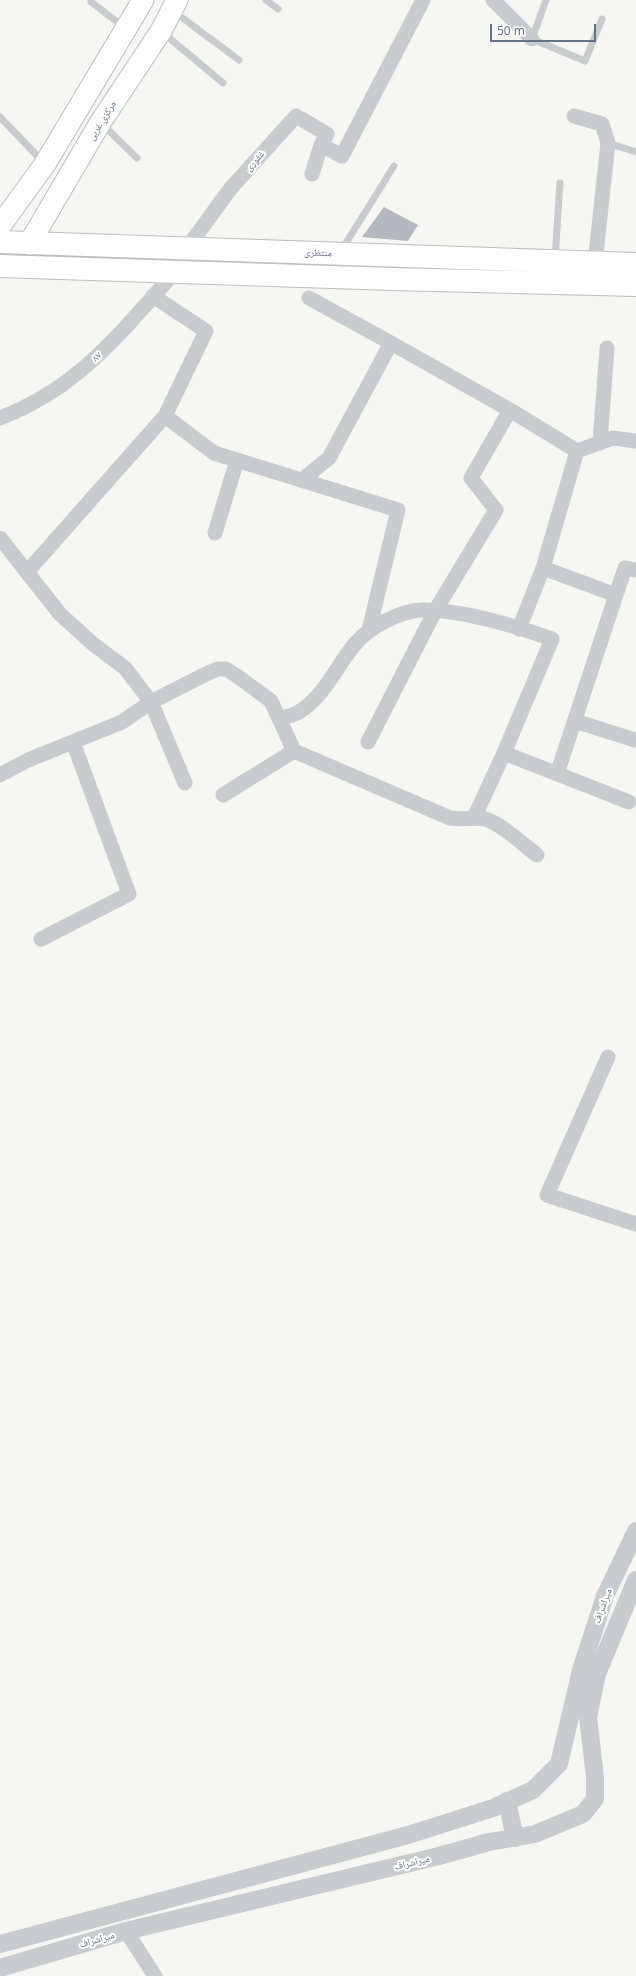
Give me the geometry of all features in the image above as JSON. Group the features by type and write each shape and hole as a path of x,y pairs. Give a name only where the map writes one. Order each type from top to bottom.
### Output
{"main road":[{"path":"0,226 46,164 143,0"},
{"name":"مرکزی غربی","path":"29,244 100,123 161,31 174,5"},
{"name":"منتظری","path":"0,242 636,264"},
{"path":"0,266 636,285"}],"street":[{"path":"321,145 342,156 423,0"},
{"path":"493,0 532,38"},
{"name":"غفوری","path":"187,248 231,188 296,116 327,134 321,145 312,174"},
{"path":"574,116 602,124 608,143 595,263"},
{"name":"۸۷","path":"0,418 51,393 81,372 114,340 175,272"},
{"path":"27,572 165,416 206,331 153,296"},
{"path":"309,298 510,410 577,451"},
{"path":"302,480 328,458 391,344"},
{"path":"600,443 607,348"},
{"path":"368,742 435,611 496,510 471,478 510,410"},
{"path":"165,416 214,453 398,510 369,630"},
{"path":"577,451 613,438 636,441"},
{"path":"519,629 544,568 577,451"},
{"path":"215,533 237,460"},
{"path":"0,538 60,614 93,644 125,668 151,702 185,783"},
{"path":"544,568 616,595"},
{"path":"557,774 625,568 636,570"},
{"path":"280,719 299,712 311,702 355,643 369,630 388,619 420,610 452,612 552,639 504,753 474,818"},
{"path":"0,775 28,760 122,722 151,702 208,672 218,669 226,669 271,701 294,751 450,818 459,820 474,818 494,823 537,855"},
{"path":"575,721 635,740"},
{"path":"41,939 129,894 73,742"},
{"path":"223,795 294,751"},
{"path":"504,753 629,802"},
{"path":"608,1057 547,1195 636,1224"},
{"name":"میراشراف","path":"507,1802 533,1790 559,1764 581,1670 605,1596 636,1531"},
{"name":"میراشراف","path":"0,1968 126,1932 432,1858 489,1842 535,1834 583,1814 595,1799 595,1777 588,1718 597,1674 636,1580"},
{"path":"0,1944 408,1835 493,1808 507,1802 515,1838"},
{"path":"126,1932 155,1976"}],"lane":[{"path":"266,0 278,10"},
{"path":"546,0 532,38 585,61 602,19"},
{"path":"91,2 126,28"},
{"path":"174,5 239,60"},
{"path":"161,31 223,83"},
{"path":"0,117 46,164"},
{"path":"100,123 137,158"},
{"path":"608,143 636,152"},
{"path":"339,253 394,166"},
{"path":"555,261 560,183"}],"building":[{"path":"384,207 418,225 408,241 362,237"}]}
